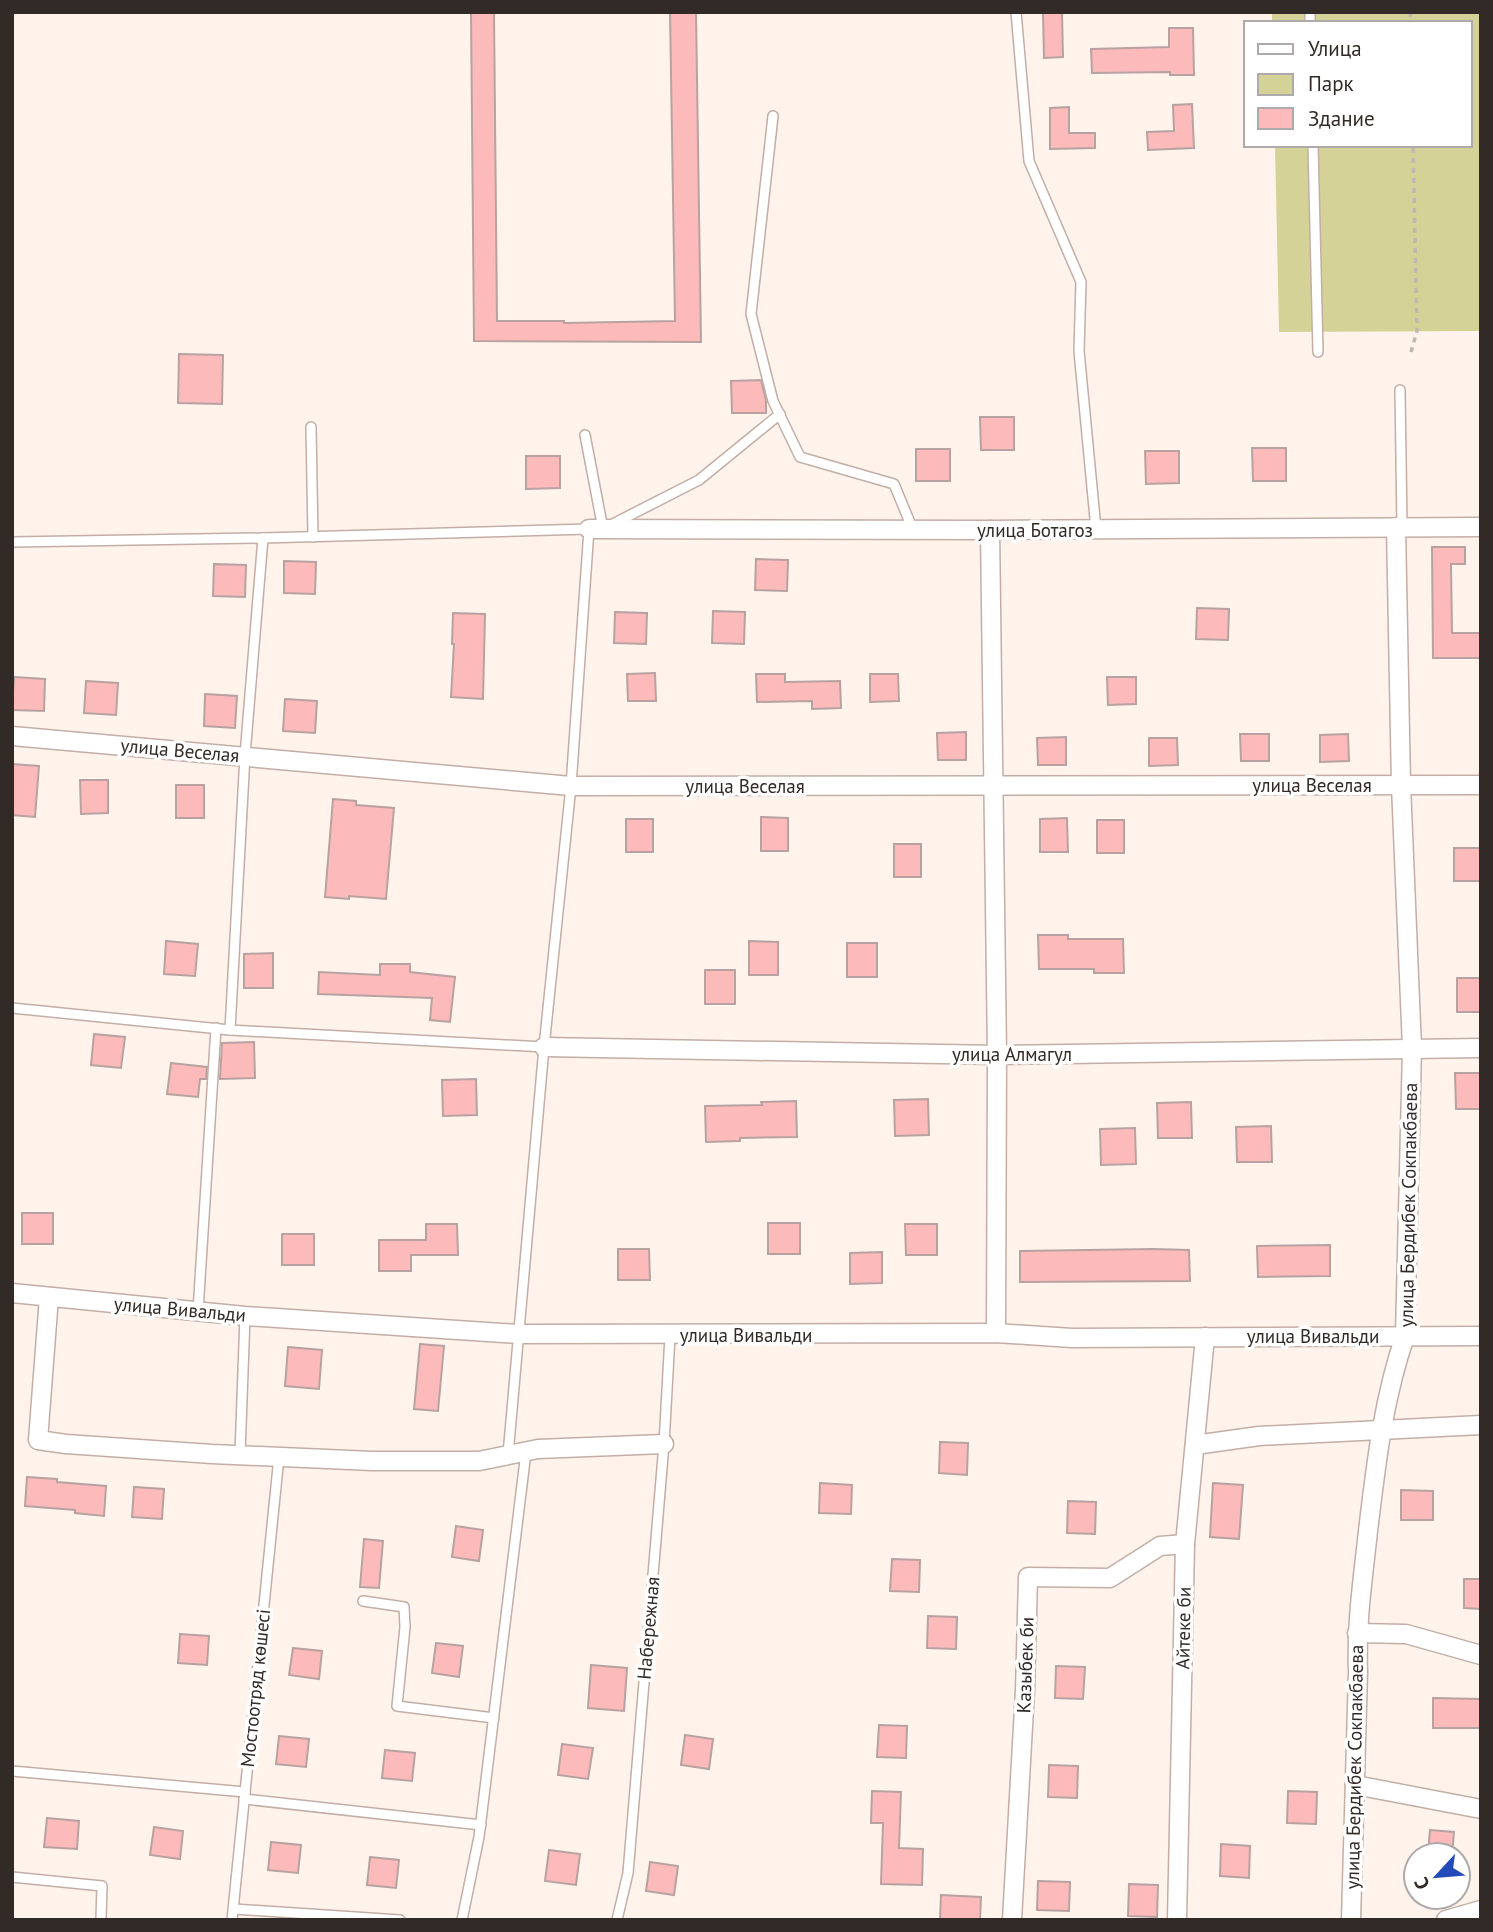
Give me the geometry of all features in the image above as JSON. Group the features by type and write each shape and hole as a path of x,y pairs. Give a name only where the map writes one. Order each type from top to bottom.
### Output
{"street":[{"name":"улица Бердибек Сокпакбаева","path":"1351,1920 1357,1633 1380,1431 1393,1371 1405,1336 1412,1048 1401,785 1399,527"},
{"name":"улица Ботагоз","path":"596,529 1481,527"},
{"path":"990,530 997,1055 996,1333"},
{"name":"улица Веселая","path":"12,736 571,786 1481,785"},
{"name":"улица Алмагул","path":"544,1047 997,1055 1481,1048"},
{"name":"улица Вивальди","path":"12,1293 245,1316 518,1335 996,1333 1072,1338 1481,1336"},
{"path":"49,1297 38,1440 66,1444 372,1461 479,1461 538,1449 664,1444"},
{"name":"Айтеке би","path":"1177,1920 1185,1544 1205,1337"},
{"path":"1195,1444 1259,1436 1481,1425"},
{"name":"Казыбек би","path":"1012,1920 1025,1691 1028,1577 1110,1578 1160,1546 1185,1544"},
{"path":"1357,1633 1406,1634 1481,1655"},
{"path":"1355,1785 1481,1809"},
{"path":"1446,1920 1481,1910"}],"lane":[{"path":"1016,12 1029,161 1081,282 1079,351 1096,529"},
{"path":"773,116 751,314 773,401 800,457 894,484 913,530"},
{"path":"1313,147 1318,352"},
{"path":"1399,527 1400,390"},
{"path":"12,542 596,529 699,480 780,414"},
{"path":"311,427 313,537"},
{"path":"463,1920 481,1825 494,1718 517,1454 518,1335 596,529 585,435"},
{"path":"230,1030 245,755 263,538"},
{"path":"12,1008 230,1030 544,1047"},
{"path":"198,1311 216,1028"},
{"path":"240,1454 245,1316"},
{"name":"Набережная","path":"617,1920 628,1873 664,1444 670,1336"},
{"name":"Мостоотряд көшесі","path":"232,1920 279,1457"},
{"path":"363,1601 404,1607 405,1627 397,1706 494,1718"},
{"path":"12,1771 481,1825"},
{"path":"12,1877 102,1886 101,1920"},
{"path":"234,1909 400,1920"}],"path":[{"path":"1411,352 1417,331 1413,147"}],"green space":[{"path":"1272,12 1481,12 1481,331 1279,332 1275,147 1472,147 1472,21 1272,21"}],"building":[{"path":"471,12 494,12 497,321 564,323 675,321 670,12 696,12 701,342 474,341"},
{"path":"1043,12 1062,12 1063,57 1044,58"},
{"path":"1169,28 1193,28 1194,75 1170,75 1170,72 1092,73 1091,49 1169,47"},
{"path":"1192,104 1194,148 1148,150 1147,132 1174,131 1173,105"},
{"path":"1069,107 1069,133 1095,133 1095,148 1050,149 1050,108"},
{"path":"179,354 223,355 222,404 178,403"},
{"path":"761,380 766,413 732,413 731,381"},
{"path":"980,417 1014,417 1014,450 981,450"},
{"path":"1252,448 1286,448 1286,481 1253,481"},
{"path":"916,449 950,449 950,481 916,481"},
{"path":"1145,451 1179,451 1179,483 1146,484"},
{"path":"526,456 560,456 560,488 526,489"},
{"path":"1432,547 1465,547 1465,564 1451,564 1452,633 1481,633 1481,658 1433,658"},
{"path":"756,559 788,560 787,591 755,590"},
{"path":"284,561 316,562 315,594 284,593"},
{"path":"214,564 246,565 245,597 213,596"},
{"path":"1197,608 1229,609 1228,640 1196,639"},
{"path":"713,611 745,612 744,644 712,643"},
{"path":"615,612 647,613 646,644 614,643"},
{"path":"453,613 485,614 483,699 451,697"},
{"path":"655,673 656,701 628,701 627,674"},
{"path":"756,674 785,674 785,682 840,681 841,708 812,709 812,701 757,702"},
{"path":"870,674 898,674 899,701 870,702"},
{"path":"14,677 45,679 44,711 12,710"},
{"path":"1107,677 1136,677 1136,704 1108,705"},
{"path":"86,681 118,683 116,715 84,713"},
{"path":"205,694 237,696 235,728 204,726"},
{"path":"285,699 317,701 315,733 283,731"},
{"path":"966,732 966,760 938,760 937,733"},
{"path":"1240,734 1269,734 1269,761 1241,761"},
{"path":"1348,734 1349,761 1320,762 1320,735"},
{"path":"1066,737 1066,765 1038,765 1037,738"},
{"path":"1149,738 1177,738 1178,765 1149,766"},
{"path":"12,764 39,766 35,817 12,815"},
{"path":"80,780 108,780 108,813 81,814"},
{"path":"176,785 204,785 204,818 176,818"},
{"path":"333,799 356,801 356,805 394,808 386,899 325,897"},
{"path":"761,817 788,818 788,851 761,851"},
{"path":"1067,818 1068,852 1040,852 1040,819"},
{"path":"626,819 653,819 653,852 626,852"},
{"path":"1097,820 1124,820 1124,853 1097,853"},
{"path":"894,844 921,844 921,877 894,877"},
{"path":"1454,848 1481,848 1481,881 1454,881"},
{"path":"1038,935 1068,935 1068,939 1123,939 1124,973 1094,973 1094,969 1039,969"},
{"path":"166,941 198,944 195,976 164,974"},
{"path":"749,941 778,942 778,975 749,975"},
{"path":"847,943 877,943 877,977 847,977"},
{"path":"273,953 273,988 244,988 244,954"},
{"path":"380,964 410,964 410,972 455,977 450,1022 430,1020 432,998 318,994 319,972 380,975"},
{"path":"705,970 735,970 735,1004 705,1004"},
{"path":"1457,978 1481,978 1481,1012 1457,1012"},
{"path":"94,1034 125,1037 121,1068 91,1065"},
{"path":"254,1042 255,1078 220,1079 222,1043"},
{"path":"171,1063 207,1067 206,1079 200,1079 198,1097 167,1094"},
{"path":"1455,1073 1481,1073 1481,1109 1456,1109"},
{"path":"476,1079 477,1115 443,1116 442,1080"},
{"path":"928,1099 929,1135 895,1136 894,1100"},
{"path":"796,1101 797,1137 740,1138 740,1141 706,1142 705,1106 762,1105 761,1102"},
{"path":"1191,1102 1192,1138 1158,1138 1157,1103"},
{"path":"1271,1126 1272,1162 1237,1162 1236,1127"},
{"path":"1135,1128 1136,1164 1101,1165 1100,1129"},
{"path":"22,1213 53,1213 53,1244 22,1244"},
{"path":"768,1223 800,1223 800,1254 768,1254"},
{"path":"426,1224 457,1224 458,1255 411,1255 411,1271 379,1271 379,1240 426,1240"},
{"path":"905,1224 937,1224 937,1255 906,1255"},
{"path":"282,1234 314,1234 314,1265 282,1265"},
{"path":"1330,1245 1330,1276 1258,1277 1257,1246"},
{"path":"618,1249 649,1249 650,1280 618,1280"},
{"path":"1189,1250 1190,1281 1020,1282 1020,1251"},
{"path":"882,1252 882,1283 850,1284 850,1253"},
{"path":"420,1344 444,1346 438,1411 414,1409"},
{"path":"288,1347 322,1350 319,1389 285,1386"},
{"path":"940,1442 968,1443 967,1475 939,1473"},
{"path":"27,1477 106,1486 104,1516 75,1513 75,1510 25,1506"},
{"path":"820,1483 852,1485 851,1514 819,1513"},
{"path":"1213,1483 1243,1485 1239,1539 1210,1537"},
{"path":"134,1487 164,1489 162,1519 132,1517"},
{"path":"1401,1490 1433,1491 1433,1520 1401,1520"},
{"path":"1068,1501 1096,1502 1095,1534 1067,1533"},
{"path":"456,1526 483,1530 479,1561 452,1557"},
{"path":"364,1539 383,1541 379,1588 360,1587"},
{"path":"892,1559 920,1560 919,1592 890,1591"},
{"path":"1464,1579 1481,1579 1481,1609 1464,1608"},
{"path":"928,1616 957,1617 956,1649 927,1648"},
{"path":"180,1634 209,1636 207,1665 178,1663"},
{"path":"436,1643 463,1646 459,1677 432,1673"},
{"path":"293,1648 322,1651 319,1679 289,1675"},
{"path":"591,1665 627,1668 624,1711 588,1708"},
{"path":"1056,1666 1085,1667 1083,1699 1055,1698"},
{"path":"1433,1698 1481,1699 1481,1728 1433,1728"},
{"path":"879,1725 907,1726 906,1758 877,1757"},
{"path":"685,1735 713,1739 709,1769 681,1765"},
{"path":"279,1736 309,1739 306,1767 276,1764"},
{"path":"562,1744 593,1748 588,1779 558,1775"},
{"path":"385,1750 415,1753 412,1781 382,1778"},
{"path":"1049,1765 1078,1766 1077,1798 1048,1797"},
{"path":"872,1791 901,1792 899,1848 923,1849 922,1885 881,1884 883,1823 871,1823"},
{"path":"1288,1791 1317,1792 1316,1824 1287,1823"},
{"path":"47,1818 79,1821 77,1849 44,1847"},
{"path":"154,1827 183,1831 180,1859 150,1855"},
{"path":"1430,1830 1454,1832 1453,1841 1429,1841"},
{"path":"271,1842 301,1845 298,1873 268,1870"},
{"path":"1221,1844 1250,1846 1249,1878 1220,1876"},
{"path":"549,1850 580,1854 576,1885 545,1881"},
{"path":"370,1857 399,1860 396,1888 367,1885"},
{"path":"650,1862 678,1866 674,1895 646,1891"},
{"path":"1038,1881 1070,1882 1069,1911 1037,1910"},
{"path":"1129,1884 1158,1885 1157,1917 1128,1916"},
{"path":"941,1895 981,1897 980,1920 940,1920"}]}
